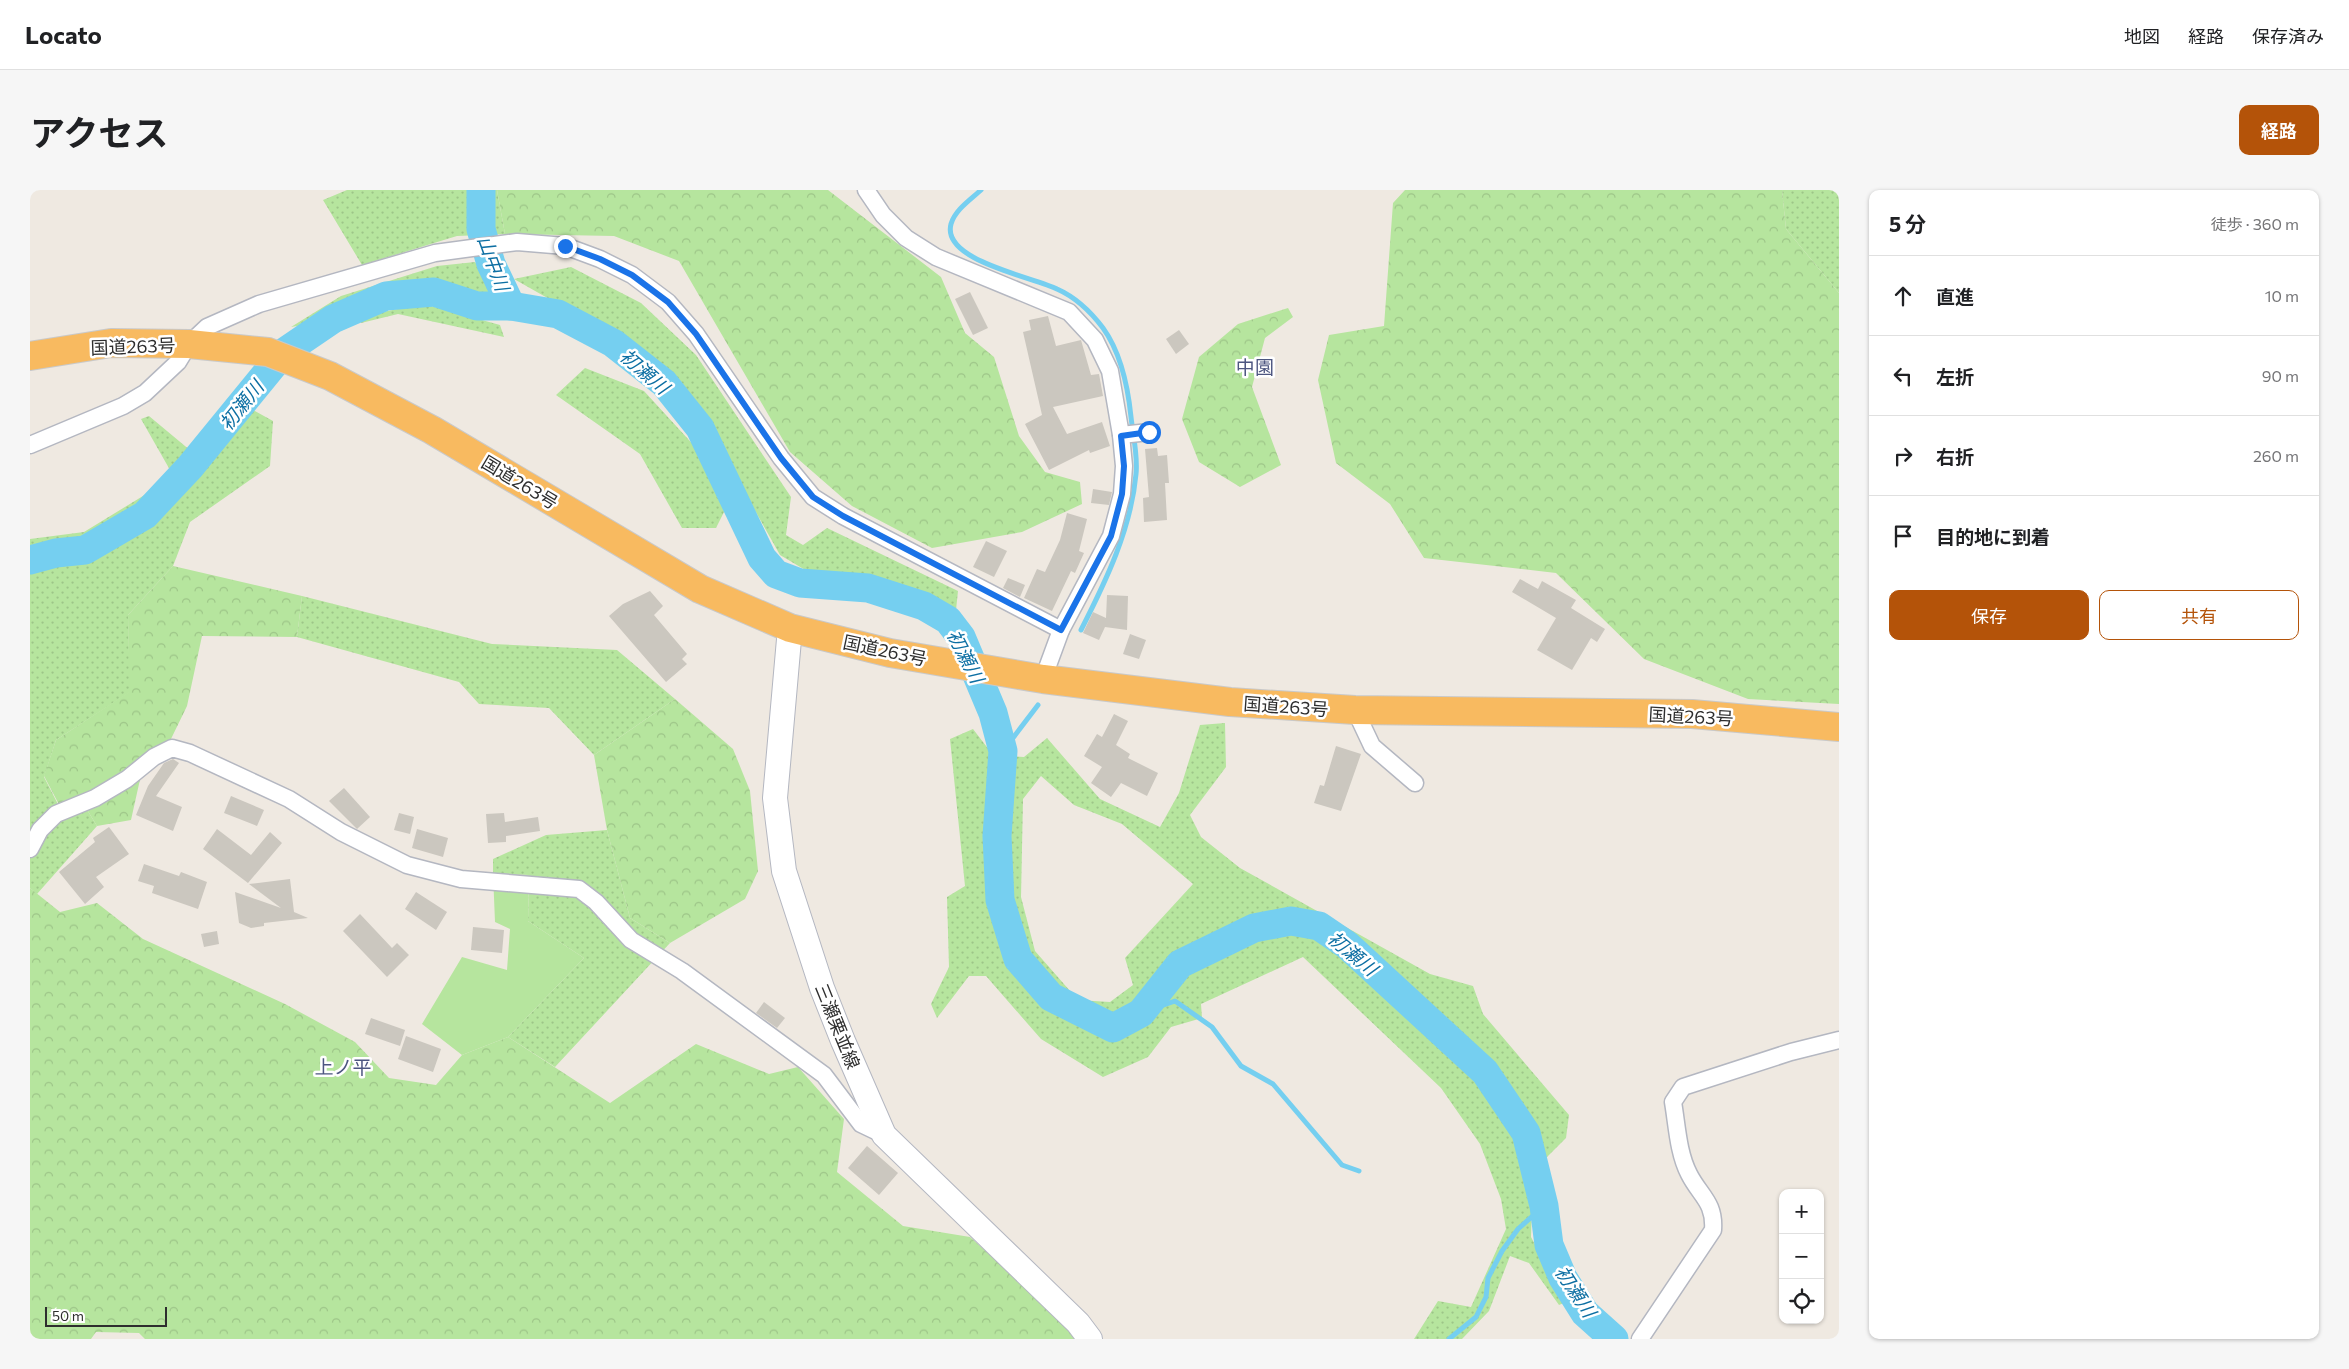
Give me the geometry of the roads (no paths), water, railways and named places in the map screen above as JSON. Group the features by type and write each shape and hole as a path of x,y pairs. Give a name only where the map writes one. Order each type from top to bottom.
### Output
{"highway":[{"name":"国道263号","path":"30,356 111,343 190,344 268,352 330,376 432,430 700,589 790,628 890,653 1043,679 1230,702 1354,710 1692,714 1839,727"}],"main road":[{"name":"三瀬栗並線","path":"790,628 775,798 784,871 822,988 884,1135 1078,1323 1090,1339"}],"street":[{"path":"866,190 883,215 906,238 936,257 1068,312 1095,340 1110,371 1124,466 1122,494 1111,536 1061,630 1043,679"},
{"path":"30,445 123,406 145,392 178,362 190,344 207,327 259,304 338,279 455,250 517,242 565,246 600,259 632,275 668,302 696,334 781,458 813,497 843,516 1061,630"},
{"path":"1121,436 1149,432"},
{"path":"1354,710 1372,746 1415,783"},
{"path":"30,849 40,830 56,814 95,798 127,779 154,756 172,748 190,753 289,799 340,832 407,865 461,879 579,889 596,902 632,940 682,971 824,1075 861,1124 884,1135"},
{"path":"1643,1334 1713,1230 1714,1218 1709,1203 1689,1174 1679,1140 1674,1102 1683,1087 1791,1052 1839,1040"}],"waterway":[{"name":"山中川","path":"481,190 481,229 491,264 511,306"},
{"path":"981,190 959,210 951,224 952,237 960,248 974,258 992,266 1064,292 1082,305 1103,328 1115,348 1126,382 1136,460 1133,494 1129,515 1116,554 1081,630"},
{"name":"初瀬川","path":"30,560 56,553 85,550 145,515 190,467 283,353 333,319 386,296 434,292 477,306 511,306 558,314 613,343 664,383 700,428 762,558 776,574 800,583 868,588 924,606 948,620 961,637 993,713 1003,751 997,836 1000,900 1018,959 1051,997 1113,1028 1141,1013 1180,964 1254,928 1291,921 1319,926 1347,945 1485,1072 1526,1133 1544,1206 1549,1245 1563,1278 1585,1313 1614,1339"},
{"path":"1003,751 1038,705"},
{"path":"1141,1013 1175,1001 1212,1027 1241,1066 1273,1084 1342,1165 1359,1171"},
{"path":"1449,1339 1476,1317 1486,1297 1488,1278 1502,1251 1518,1229 1544,1206"}],"district":[{"name":"中園","path":"1255,366"},
{"name":"上ノ平","path":"343,1066"}]}
